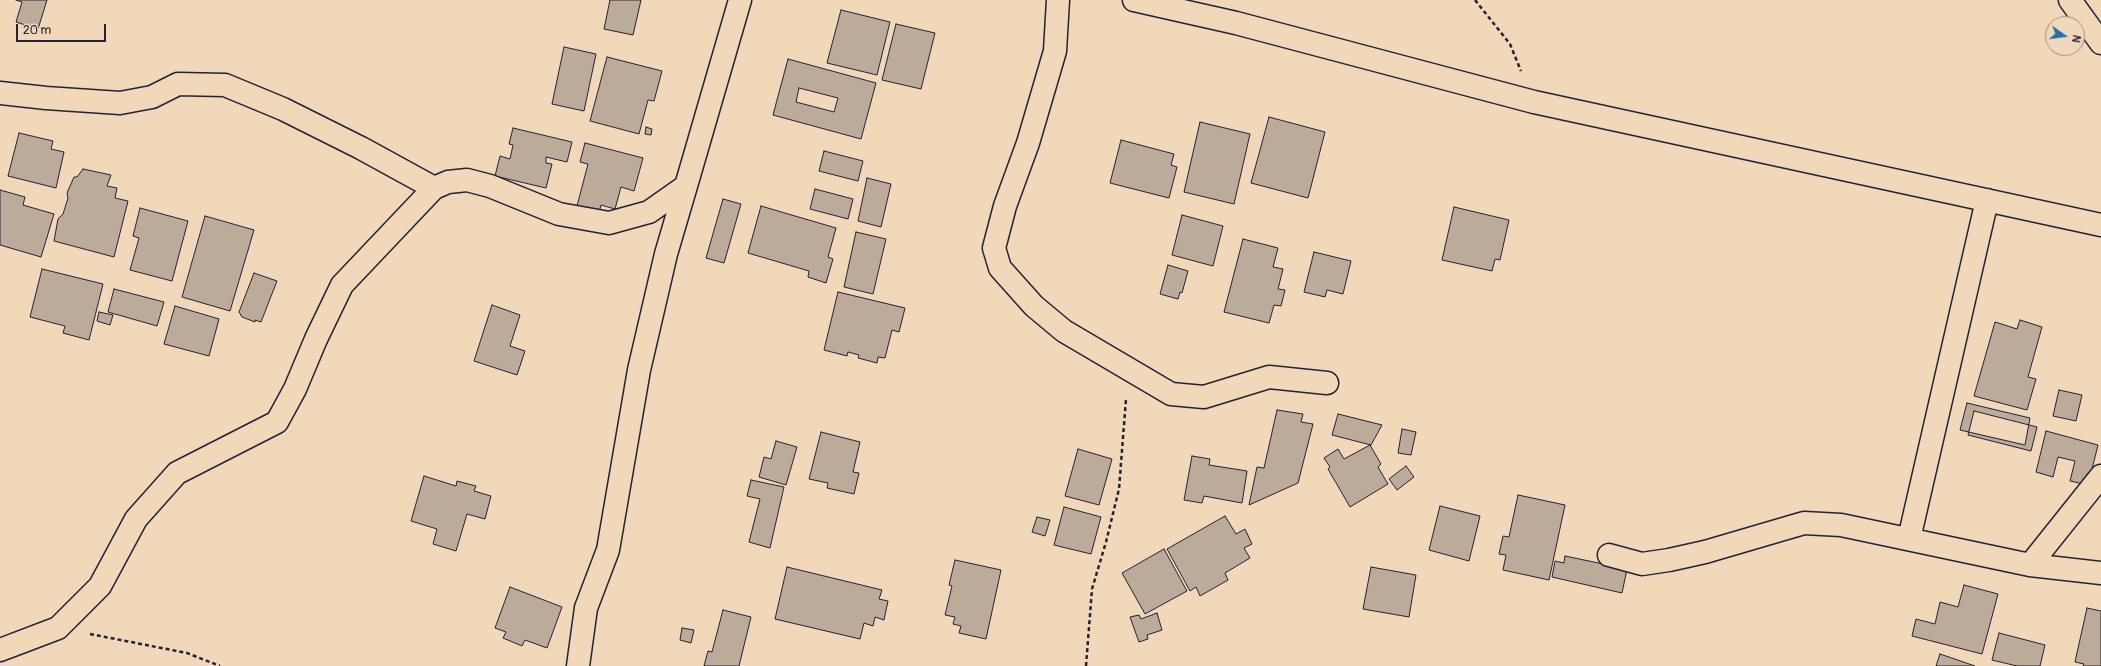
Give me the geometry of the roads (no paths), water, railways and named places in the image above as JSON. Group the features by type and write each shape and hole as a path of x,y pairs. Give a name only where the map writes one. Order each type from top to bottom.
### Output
{"street":[{"path":"578,666 586,608 608,550 639,370 666,254 740,0"},
{"path":"1058,0 1055,51 1028,143 1006,206 994,248 1000,268 1034,306 1064,331 1171,394 1204,397 1269,377 1327,383"},
{"path":"1134,0 1236,23 1534,102 2101,225"},
{"path":"2070,0 2101,43"},
{"path":"0,93 120,103 152,97 178,84 225,85 283,109 361,148 434,188"},
{"path":"0,650 58,628 100,586 136,519 177,473 277,422 295,389 316,339 342,285 434,188 448,182 466,180 490,186 559,214 610,223 649,212 686,186"},
{"path":"1909,539 1987,200"},
{"path":"2030,565 2101,476"},
{"path":"1609,555 1642,564 1669,560 1705,552 1804,523 1841,525 2030,565 2101,573"}]}
